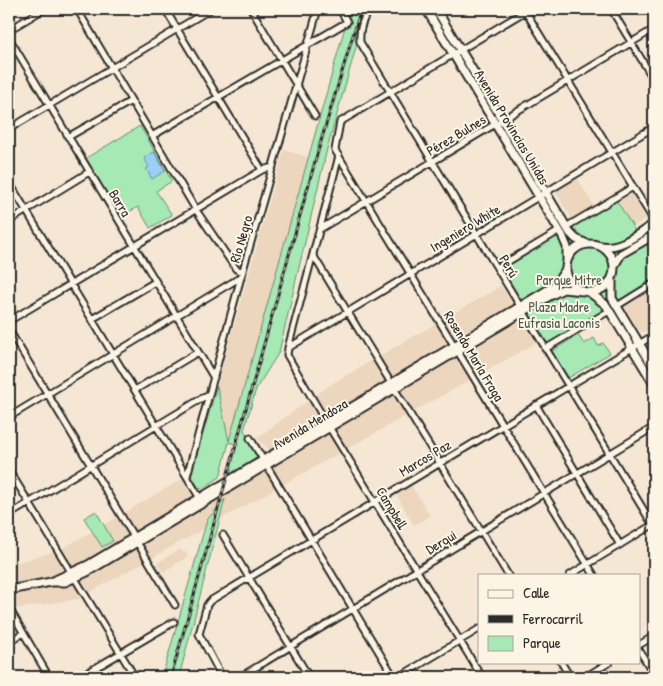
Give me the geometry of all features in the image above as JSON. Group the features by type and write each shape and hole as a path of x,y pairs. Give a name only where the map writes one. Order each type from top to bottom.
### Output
{"main road":[{"name":"Avenida Provincias Unidas","path":"426,9 559,231 567,248 567,260"},
{"name":"Avenida Provincias Unidas","path":"439,10 460,50 566,227 576,239 587,244"},
{"path":"654,223 611,248 587,244 574,250 567,260 566,269 570,283 601,301 609,310 654,384"},
{"path":"654,235 621,254 614,266 612,276 612,298 654,368"},
{"path":"598,246 609,254 614,266"},
{"name":"Avenida Mendoza","path":"9,590 51,582 64,582 521,309 554,285 566,269"},
{"path":"586,292 603,288 612,276"},
{"name":"Avenida Mendoza","path":"521,309 563,289 586,292"}],"street":[{"path":"9,30 44,9"},
{"path":"9,417 242,275 196,210 77,9"},
{"path":"165,9 262,170"},
{"path":"9,129 211,9"},
{"path":"251,9 315,116"},
{"name":"Río Negro","path":"187,476 272,167 318,9"},
{"path":"152,136 348,22 340,9"},
{"name":"Perú","path":"370,9 365,15 359,34 360,42 654,526"},
{"path":"611,9 654,80"},
{"path":"390,92 526,10 654,223"},
{"name":"Pérez Bulnes","path":"320,229 654,29"},
{"name":"Barra","path":"9,38 214,378"},
{"name":"Rosendo María Fraga","path":"390,92 340,122 335,150 593,574"},
{"path":"68,137 131,101"},
{"name":"Ingeniero White","path":"288,348 654,126"},
{"path":"288,348 339,156"},
{"path":"9,321 262,170 272,167"},
{"path":"9,221 89,172"},
{"path":"9,182 202,500"},
{"path":"566,227 633,187"},
{"path":"497,268 559,231"},
{"path":"313,255 507,574"},
{"path":"92,320 155,282"},
{"path":"617,306 654,283"},
{"path":"545,349 609,310"},
{"path":"9,330 175,605"},
{"name":"Marcos Paz","path":"222,677 199,634 208,602 654,335"},
{"name":"Campbell","path":"288,348 287,355 328,425 482,677"},
{"path":"135,390 198,352"},
{"path":"9,515 210,394"},
{"path":"536,405 620,545"},
{"name":"Derqui","path":"240,677 654,427"},
{"path":"250,438 394,677"},
{"path":"9,470 136,677"},
{"path":"572,574 654,526"},
{"path":"223,535 309,677"},
{"path":"9,608 49,677"},
{"path":"80,677 174,622"},
{"path":"399,677 478,630"},
{"path":"9,642 23,634"},
{"path":"640,644 654,636"},
{"path":"640,652 654,674"},
{"path":"562,664 570,677"},
{"path":"585,677 607,664"}],"shaded area":[{"path":"284,150 311,158 229,442 217,386"},
{"path":"577,178 594,206 572,219 555,191"},
{"path":"632,194 646,219 632,227 617,202"},
{"path":"501,286 536,343 78,599 9,610 9,565 59,550 187,476 200,497 273,453 257,438 333,383"},
{"path":"646,293 654,302 654,326 644,332 639,331 625,307"},
{"path":"410,483 430,516 414,525 395,492"},
{"path":"180,549 183,553 185,551 188,556 163,572 157,563"}],"green space":[{"path":"350,9 367,9 327,149 279,352 256,389 244,430 258,457 230,474 237,445 229,442 220,477 203,488 198,487 191,474 217,386 229,441"},
{"path":"140,126 172,181 156,191 172,215 150,228 138,207 120,217 86,158"},
{"name":"Parque Mitre","path":"615,198 637,234 654,224 654,283 545,349 497,268"},
{"path":"578,335 584,344 594,338 598,346 603,343 610,353 567,377 552,351"},
{"path":"225,499 179,677 162,677 207,520"},
{"path":"96,511 113,541 102,547 84,518"}],"water":[{"path":"154,152 165,171 152,179 146,169 149,167 144,158"}],"railway":[{"path":"171,677 318,151 361,9"}],"park label":[{"name":"Plaza Madre Eufrasia Laconis","path":"559,316"}]}
